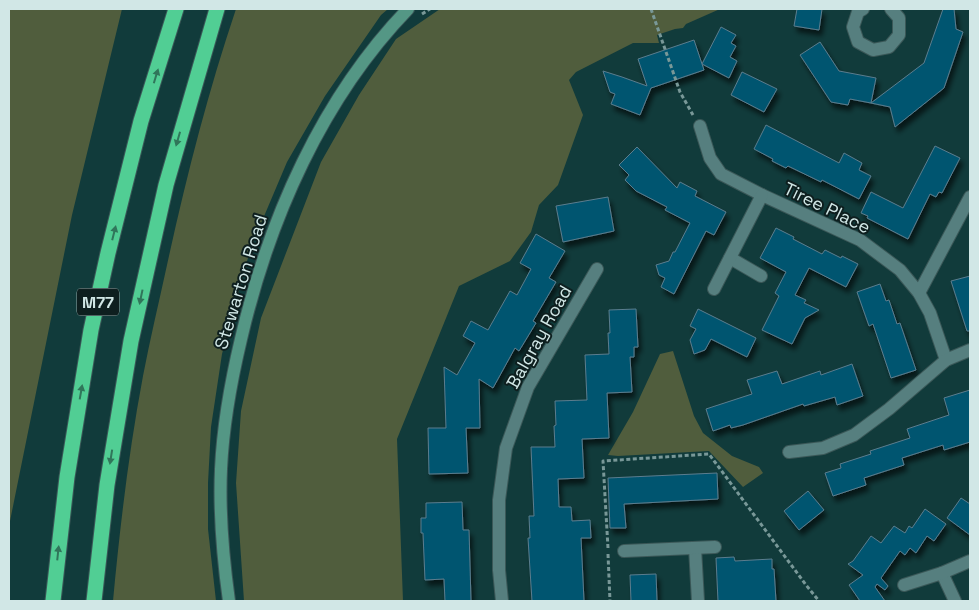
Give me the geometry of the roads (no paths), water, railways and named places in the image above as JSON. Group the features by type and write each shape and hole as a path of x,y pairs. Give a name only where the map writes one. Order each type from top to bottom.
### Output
{"highway":[{"name":"M77","path":"53,601 68,477 91,330 141,121 176,9"},
{"name":"M77","path":"94,601 107,486 131,341 166,185 217,9"}],"main road":[{"name":"Stewarton Road","path":"229,601 223,556 221,469 227,406 251,297 280,214 295,179 320,130 362,64 408,9"}],"street":[{"path":"863,9 858,12 853,27 858,42 873,50 889,47 899,34 899,18 891,9"},
{"name":"Tiree Place","path":"700,126 710,158 722,174 762,195 860,240 900,270 919,294 930,313 946,360"},
{"name":"Tiree Place","path":"714,289 762,195"},
{"path":"919,294 967,211 970,197"},
{"path":"730,258 761,276"},
{"name":"Balgray Road","path":"502,601 499,570 500,500 506,448 528,387 597,268"},
{"path":"789,452 823,448 854,435 889,409 946,360 970,350"},
{"path":"624,551 714,547"},
{"path":"695,548 698,601"},
{"path":"904,584 942,573 970,561"},
{"path":"942,573 955,601"}]}
